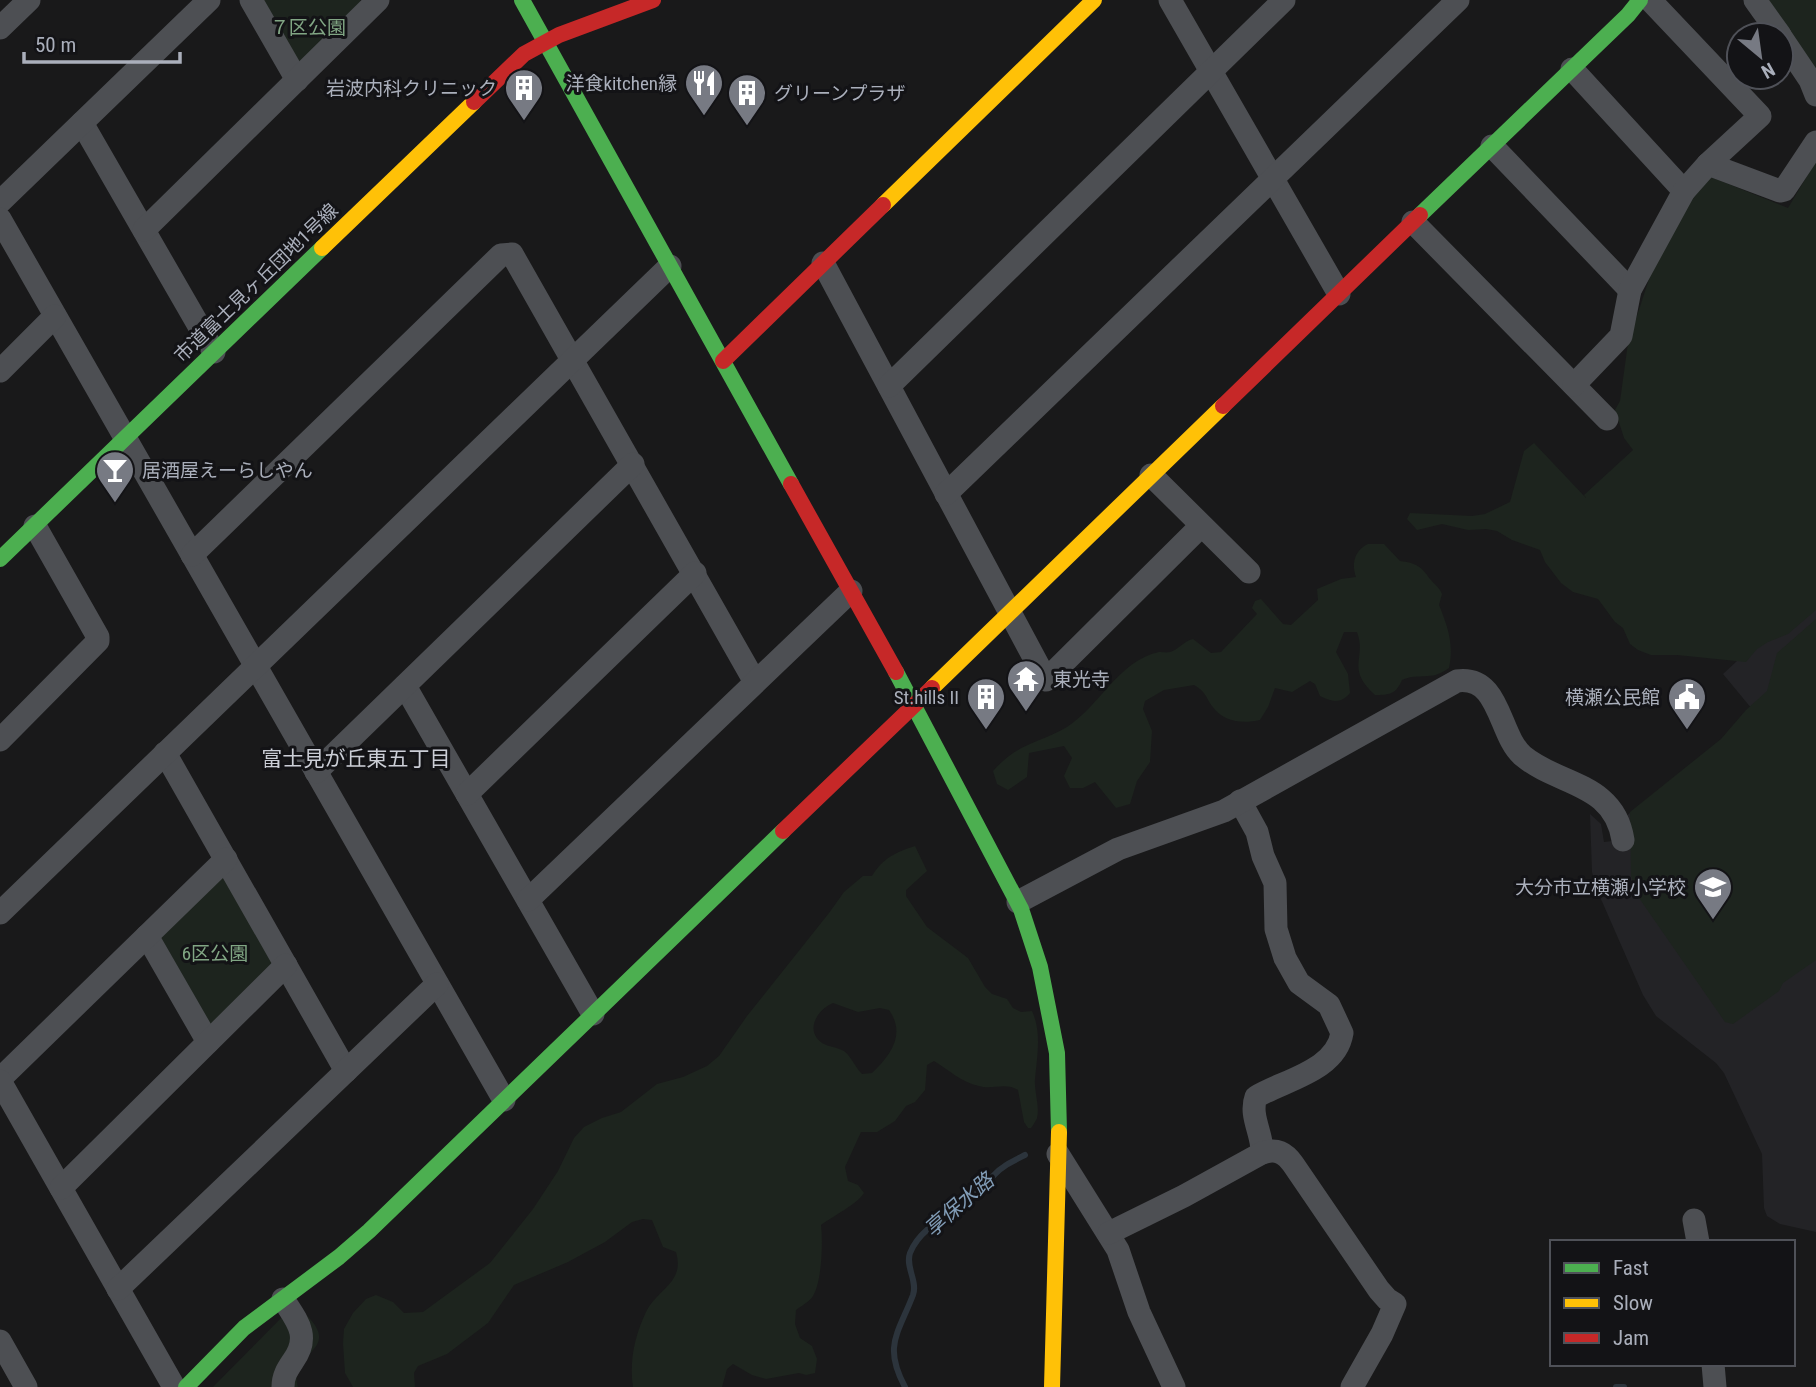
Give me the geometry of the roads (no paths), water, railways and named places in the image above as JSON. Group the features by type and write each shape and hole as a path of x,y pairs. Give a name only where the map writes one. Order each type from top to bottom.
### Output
{"street":[{"path":"0,202 209,0"},
{"path":"251,0 297,80"},
{"path":"522,0 914,704 1018,902 1035,948 1054,1031 1059,1074 1052,1387"},
{"name":"市道富士見ヶ丘団地1号線","path":"0,559 513,64 545,41 653,0"},
{"path":"723,361 1094,0"},
{"path":"1170,0 1339,294"},
{"path":"889,386 1284,0"},
{"path":"946,494 1458,0"},
{"path":"186,1387 244,1328 354,1244 1572,69 1640,0"},
{"path":"1574,385 1621,336 1630,290 1684,191 1708,164 1760,116 1650,0"},
{"path":"1755,0 1770,21"},
{"path":"144,230 297,80 372,2"},
{"path":"0,28 19,4"},
{"path":"1795,58 1816,95"},
{"path":"1572,69 1684,191"},
{"path":"82,123 214,352"},
{"path":"1708,164 1780,191 1788,185 1816,142"},
{"path":"1492,146 1630,290"},
{"path":"0,219 504,1100"},
{"path":"1413,222 1607,418"},
{"path":"192,555 506,253 512,254 755,682"},
{"path":"823,263 1046,680 1201,526"},
{"path":"0,913 670,266"},
{"path":"0,371 55,316"},
{"path":"316,772 633,464"},
{"path":"1151,475 1249,572"},
{"path":"0,740 98,642 98,637 35,526"},
{"path":"467,794 695,573"},
{"path":"528,900 851,591"},
{"path":"1018,902 1118,849 1211,816 1241,802 1367,729 1457,681 1465,680 1484,688 1492,698 1510,738 1524,757 1585,788 1609,806 1623,840"},
{"path":"405,686 593,1014"},
{"path":"166,753 346,1071"},
{"path":"1241,802 1257,832 1263,856 1275,883 1276,929 1285,958 1298,983 1329,1005 1342,1033 1335,1051 1327,1059 1256,1097 1254,1108 1263,1143 1262,1153"},
{"path":"174,1387 0,1080 226,859"},
{"path":"147,936 208,1042"},
{"path":"61,1188 286,965"},
{"path":"118,1289 437,984"},
{"path":"1109,1233 1262,1153 1269,1150 1286,1155 1379,1290 1395,1304 1382,1334 1352,1387"},
{"path":"1058,1154 1109,1233 1123,1263 1139,1312 1174,1387"},
{"path":"283,1299 300,1330 303,1343 284,1375 283,1387"},
{"path":"0,1341 21,1385"},
{"path":"1713,1366 1715,1387"}],"waterway":[{"name":"享保水路","path":"905,1387 898,1373 894,1350 898,1330 914,1290 909,1264 910,1253 921,1235 929,1228 974,1196 1000,1169 1025,1155"},
{"name":"享保水路","path":"1616,1387 1624,1387"}],"place":[{"name":"洋食kitchen縁","path":"704,117"},
{"name":"岩波内科クリニック","path":"524,122"},
{"name":"グリーンプラザ","path":"747,127"},
{"name":"居酒屋えーらしやん","path":"115,504"},
{"name":"東光寺","path":"1026,713"},
{"name":"St.hills II","path":"986,731"},
{"name":"横瀬公民館","path":"1687,731"},
{"name":"大分市立横瀬小学校","path":"1713,921"}],"district":[{"name":"富士見が丘東五丁目","path":"356,759"}],"park label":[{"name":"７区公園","path":"308,27"},
{"name":"6区公園","path":"215,953"}]}
